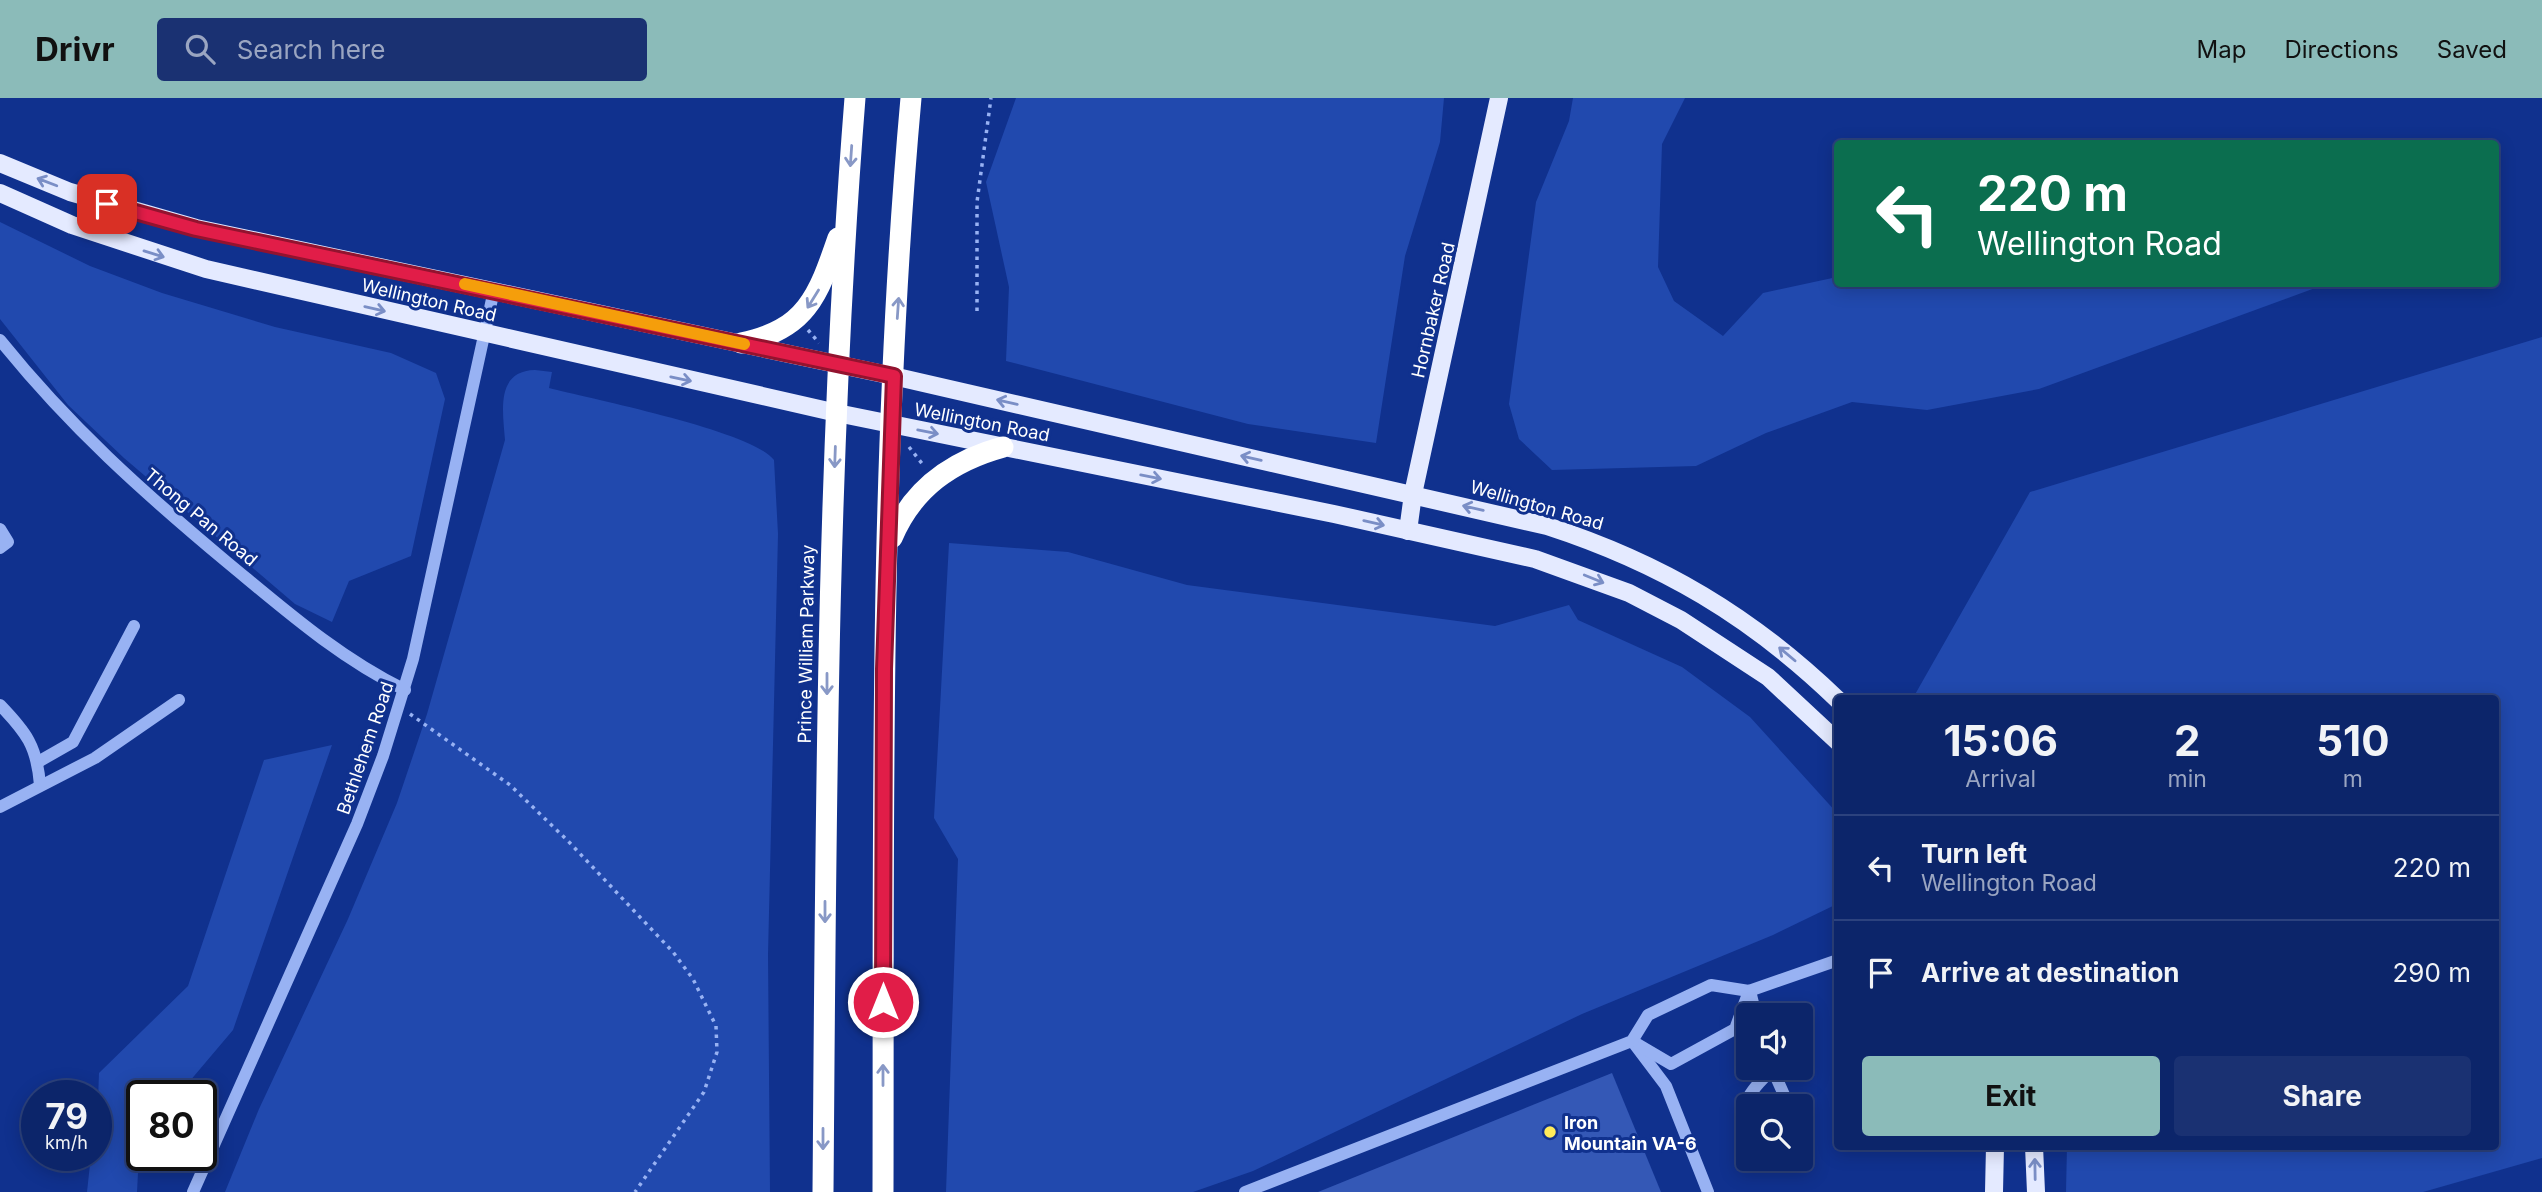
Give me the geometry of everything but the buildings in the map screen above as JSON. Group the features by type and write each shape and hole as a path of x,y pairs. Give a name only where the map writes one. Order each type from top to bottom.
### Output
{"highway":[{"name":"Prince William Parkway","path":"823,1192 827,647 846,213 855,98"},
{"path":"883,1192 884,669 894,376 911,98"},
{"path":"741,343 766,338 783,330 799,318 813,302 846,213"},
{"path":"888,550 902,517 917,496 935,479 956,464 1003,447"}],"main road":[{"name":"Hornbaker Road","path":"1408,531 1413,494 1499,98"},
{"name":"Wellington Road","path":"0,163 70,192 196,229 894,376 1547,526 1588,539 1664,573 1754,626 1834,696"},
{"name":"Wellington Road","path":"0,193 72,225 206,270 892,425 1535,559 1629,593 1681,620 1741,657 1810,713 1834,738"},
{"path":"1994,1192 1995,1150"},
{"path":"2034,1150 2036,1192"}],"street":[{"name":"Bethlehem Road","path":"193,1192 357,824 405,690 494,290"},
{"name":"Thong Pan Road","path":"0,340 54,405 130,480 335,650 405,690"},
{"path":"0,529 8,542 0,548"},
{"path":"38,762 73,742 134,626"},
{"path":"0,807 95,758 179,700"},
{"path":"0,705 27,734 38,762 40,785"},
{"path":"1245,1192 1632,1041 1648,1015 1711,985 1749,991 1834,962"},
{"path":"1749,991 1752,1003"},
{"path":"1632,1041 1671,1064 1735,1029 1749,991"},
{"path":"1632,1041 1666,1086 1708,1192"},
{"path":"1750,1094 1760,1080"}],"path":[{"path":"977,311 977,202 991,98"},
{"path":"806,327 823,347"},
{"path":"908,446 926,468"},
{"path":"399,706 510,785 568,841 673,952 693,979 716,1026 717,1052 704,1091 635,1192"}],"shaded area":[{"path":"1016,98 1444,98 1440,142 1405,256 1376,443 1248,424 1006,361 1009,287 986,182"},
{"path":"1573,98 1685,98 1662,144 1658,267 1674,301 1723,336 1763,293 1834,278 1834,287 2318,287 2039,389 1927,410 1852,402 1766,433 1696,466 1552,470 1519,439 1509,404 1536,202 1569,121"},
{"path":"0,222 90,266 162,293 275,327 391,353 436,373 445,399 411,556 349,581 332,622 295,604 124,458 68,405 0,319"},
{"path":"2542,337 2542,1158 2423,1192 2066,1192 2067,1150 2499,1150 2499,695 1915,695 2030,492"},
{"path":"522,372 552,372 549,388 705,427 760,449 774,460 778,534 768,955 770,1192 225,1192 259,1109 348,919 397,803 427,714 505,440 503,406 507,385 513,377"},
{"path":"949,543 1068,552 1187,585 1495,626 1569,605 1578,620 1682,667 1750,717 1834,810 1834,905 1773,935 1582,1014 1253,1171 1193,1192 946,1192 958,859 934,818"},
{"path":"332,745 233,1030 191,1080 126,1080 126,1171 138,1171 137,1192 87,1192 89,1171 112,1171 112,1080 99,1080 99,1073 188,986 264,760"}],"slow traffic":[{"path":"465,284 744,344"}],"place":[{"name":"Iron Mountain VA-6","path":"1550,1132"}],"route":[{"path":"107,204 196,229 364,262 894,376 884,669 883,1002"}]}
